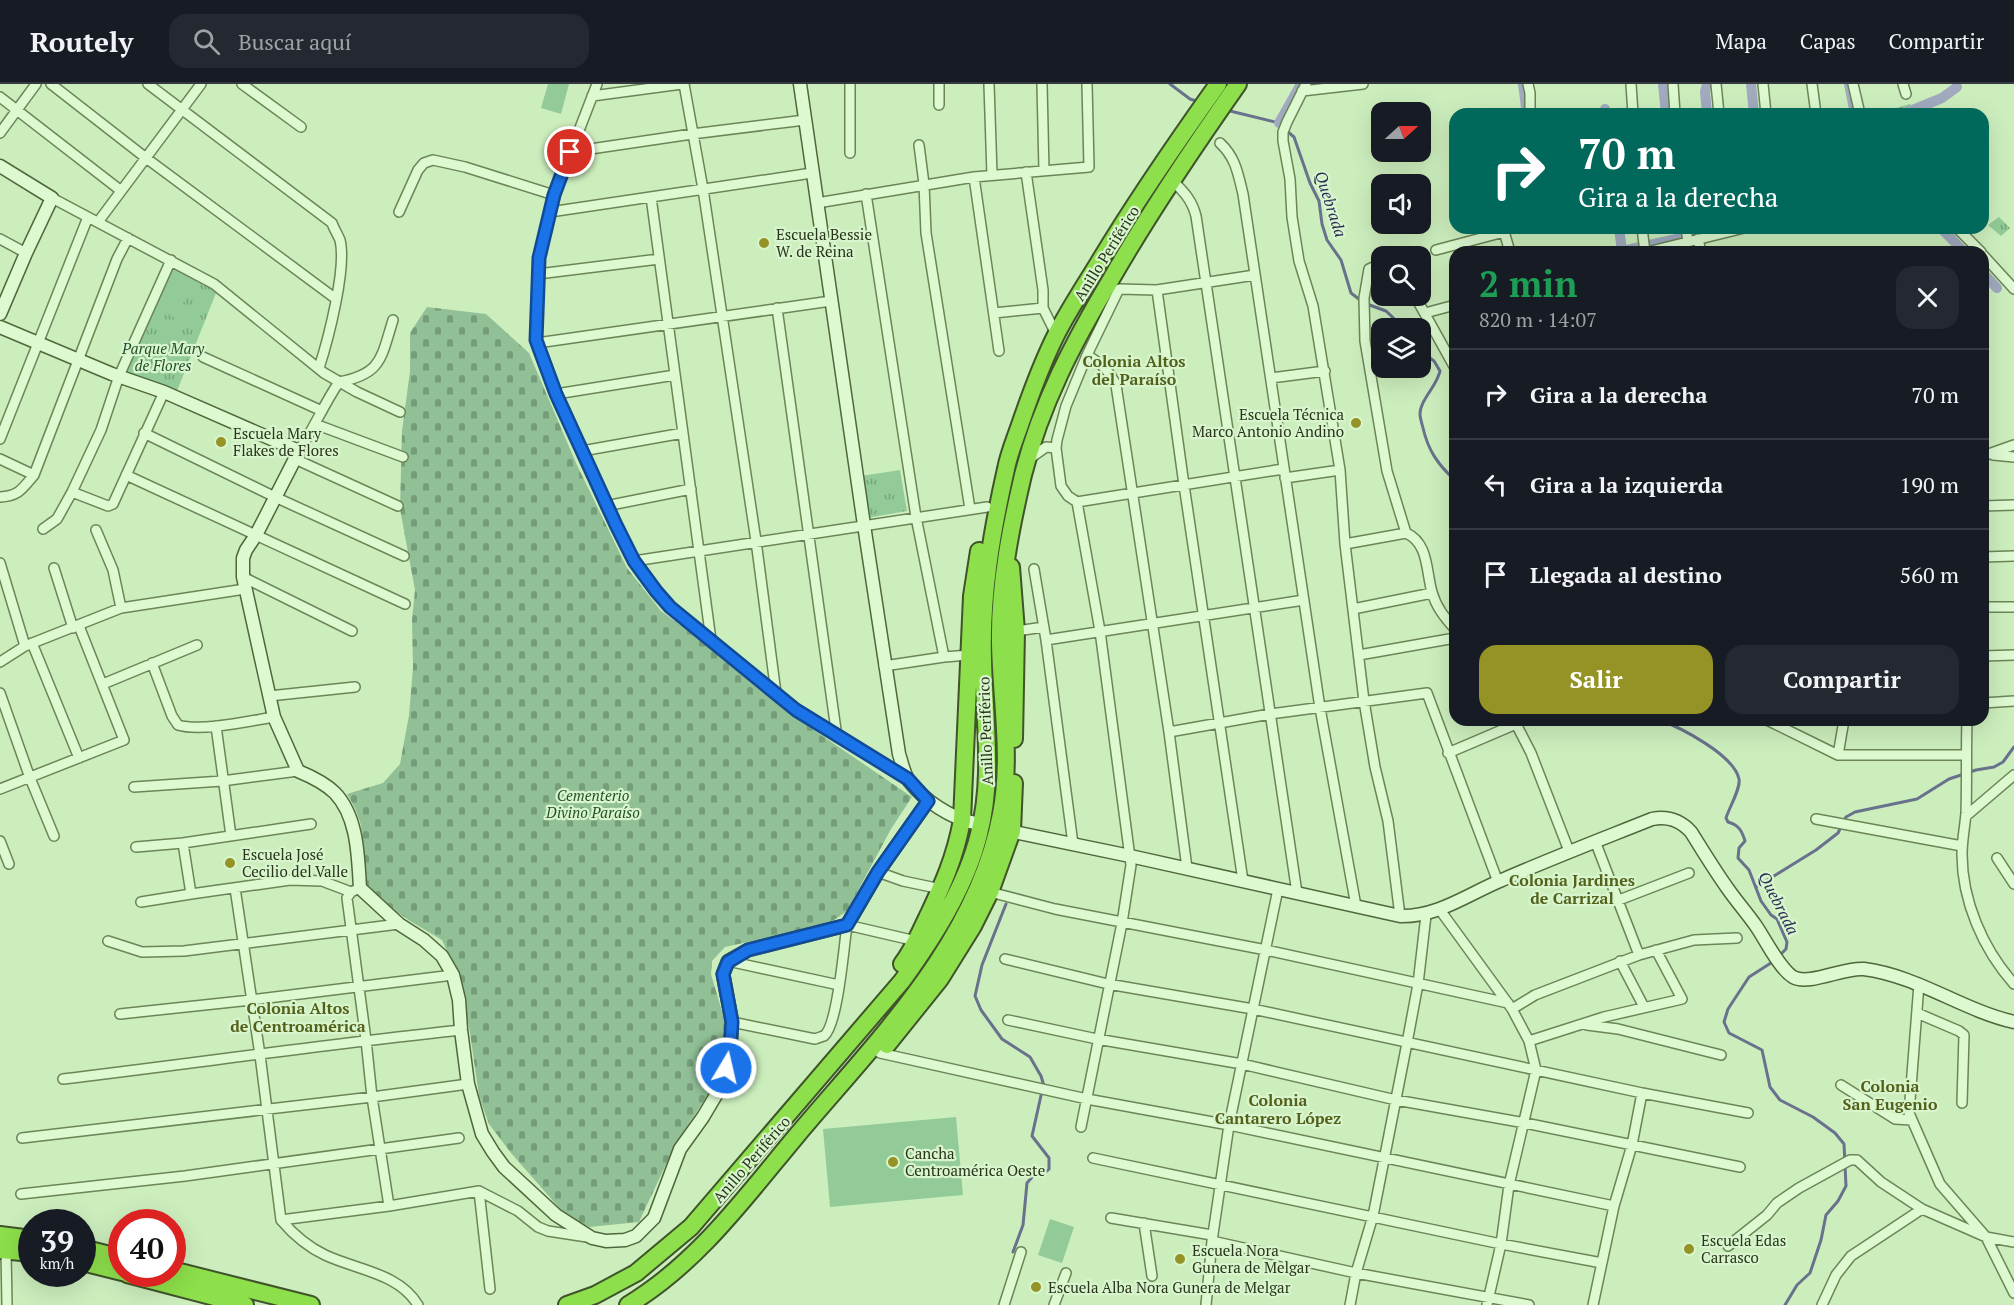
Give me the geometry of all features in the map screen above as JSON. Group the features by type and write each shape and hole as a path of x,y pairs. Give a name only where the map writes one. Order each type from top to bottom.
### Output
{"highway":[{"name":"Anillo Periférico","path":"567,1305 595,1295 636,1273 692,1227 902,981 944,918 973,856 987,795 989,758 982,657 985,592 992,537 1006,465 1032,389 1056,334 1119,229 1218,84"},
{"name":"Anillo Periférico","path":"628,1305 673,1273 708,1241 918,991 940,959 980,884 992,850 1001,813 1005,781 1000,642 1001,590 1028,459 1050,394 1074,342 1172,180 1238,84"},
{"path":"802,1099 827,1056 907,957 941,889 969,821 969,655 978,508 1006,465"},
{"path":"821,1107 853,1085 912,1016 940,979 973,926 990,892 1010,831 1014,808 1016,631 1009,543"},
{"path":"2,1245 18,1242"},
{"path":"2,1245 18,1249"},
{"path":"186,1274 311,1305"},
{"path":"166,1287 204,1300 245,1305"}],"street":[{"path":"0,133 36,84"},
{"path":"51,84 146,158 336,299"},
{"path":"148,84 332,224 340,240 342,257 336,299 319,368"},
{"path":"98,222 201,84"},
{"path":"242,84 301,127"},
{"path":"597,84 554,195 539,258 537,343 556,394 606,506 634,561 670,607 796,710 908,779 928,801 969,821"},
{"path":"592,96 683,84 703,189 756,541 776,693"},
{"path":"800,84 884,666 899,754 908,779"},
{"path":"850,84 850,153"},
{"path":"939,84 939,105"},
{"path":"989,84 992,175"},
{"path":"1042,84 1044,171"},
{"path":"817,203 974,177 1089,167 1087,84"},
{"path":"1363,84 1304,88 1283,132 1283,141 1290,179 1292,217 1299,261 1314,306 1340,470 1345,544 1364,701 1375,767 1388,821 1400,916"},
{"path":"1528,84 1530,108"},
{"path":"1631,84 1633,108"},
{"path":"1673,84 1675,108"},
{"path":"1716,84 1718,108"},
{"path":"1763,84 1765,108"},
{"path":"1812,84 1814,108"},
{"path":"1854,84 1859,108"},
{"path":"1903,84 1906,94"},
{"path":"0,98 120,190"},
{"path":"570,152 805,120"},
{"path":"1220,143 1235,162 1243,194 1320,708 1356,906"},
{"path":"634,561 978,508 926,233 924,184 919,145"},
{"path":"399,212 418,170 433,160 465,167 554,195"},
{"path":"0,166 52,198 199,274 233,297 339,382 400,412"},
{"path":"1026,171 1043,290 1043,309 1056,334"},
{"path":"550,212 812,173"},
{"path":"974,177 999,351"},
{"path":"1172,180 1193,203 1297,893"},
{"path":"866,194 916,517 944,657"},
{"path":"651,197 711,640"},
{"path":"1,307 52,198"},
{"path":"0,439 88,217"},
{"path":"1450,246 1490,234"},
{"path":"1963,234 1975,246"},
{"path":"1655,246 1690,236"},
{"path":"0,238 26,253"},
{"path":"0,497 20,492 34,475 117,259 128,238"},
{"path":"1436,250 1449,246"},
{"path":"538,274 659,259"},
{"path":"43,528 57,519 102,430 119,376 171,260"},
{"path":"1989,261 2014,289"},
{"path":"1371,269 1366,280 1364,298 1365,341 1387,471 1406,533"},
{"path":"1255,274 1157,290 1119,289 1087,354 1066,406 1056,448 1061,486 1068,496 1077,502 1235,478 1340,470"},
{"path":"1157,290 1243,881"},
{"path":"537,343 831,301"},
{"path":"1421,306 1449,355"},
{"path":"1425,313 1449,307"},
{"path":"777,308 837,736"},
{"path":"994,314 1043,309"},
{"path":"298,771 274,717 244,583 243,558 325,403 339,382 358,378 371,370 381,358 393,320"},
{"path":"0,327 164,392 398,506"},
{"path":"1087,354 1103,365 1116,385 1169,732 1187,868"},
{"path":"202,357 322,411"},
{"path":"1271,378 1325,371"},
{"path":"556,394 675,375"},
{"path":"72,492 108,506 113,504 164,392"},
{"path":"315,424 403,457"},
{"path":"144,433 275,497 404,556"},
{"path":"582,451 683,433"},
{"path":"1989,454 2014,445"},
{"path":"1028,459 1046,447 1056,448"},
{"path":"1989,455 2014,457"},
{"path":"0,459 34,475"},
{"path":"126,475 405,604"},
{"path":"606,506 691,489"},
{"path":"1077,502 1100,631 1131,875 1081,1127"},
{"path":"1989,506 2014,505"},
{"path":"96,530 113,570 122,608"},
{"path":"1345,544 1406,533 1414,537 1422,549 1432,593 1442,615 1449,623"},
{"path":"1989,557 2014,556"},
{"path":"0,562 29,644 79,758"},
{"path":"0,789 124,740 103,684 76,627 54,568"},
{"path":"1034,569 1046,640 1073,844"},
{"path":"0,662 29,644 122,608 244,583 352,631"},
{"path":"1353,609 1432,593"},
{"path":"1046,640 1304,600"},
{"path":"1989,607 2014,607"},
{"path":"1016,631 1044,627"},
{"path":"1359,655 1449,639"},
{"path":"103,684 197,645"},
{"path":"884,666 969,655"},
{"path":"1989,656 2014,655"},
{"path":"152,663 175,723 186,728 274,717"},
{"path":"269,696 355,687"},
{"path":"0,693 30,778 54,836"},
{"path":"1169,732 1270,714 1427,693 1498,882"},
{"path":"1989,703 2014,701"},
{"path":"216,726 231,836"},
{"path":"1448,753 1506,726"},
{"path":"1517,726 1569,851"},
{"path":"1779,726 1838,756 1966,758"},
{"path":"1838,756 1843,726"},
{"path":"1967,726 1966,816 1962,846 1964,885 1989,950 2014,984"},
{"path":"134,787 222,781 298,771 334,792 346,810 357,843 356,890 347,898 350,931 360,986 372,1097 389,1206"},
{"path":"1966,816 2013,777"},
{"path":"732,1022 815,1039 824,1036 830,1027 839,985 847,925 878,872 928,801"},
{"path":"1010,831 1130,855 1400,916 1426,915 1440,910 1569,851 1652,819 1670,818 1685,825 1784,968 1798,979 1863,969 1919,984 1988,1014 2014,1022"},
{"path":"1816,819 1962,846"},
{"path":"136,848 311,824"},
{"path":"0,841 9,864"},
{"path":"1595,841 1639,954"},
{"path":"183,843 191,894"},
{"path":"1997,858 2014,884"},
{"path":"878,872 903,881 941,889"},
{"path":"1619,900 1689,873"},
{"path":"141,902 290,880 322,881 356,890 399,924 424,940 442,956 453,975 459,1000 460,1030 468,1084 483,1134 504,1167 556,1215 592,1238"},
{"path":"235,888 260,1055 281,1220 292,1233 323,1254 396,1282 412,1295 418,1305"},
{"path":"1206,1305 1212,1238 1229,1125 1278,889"},
{"path":"990,892 1055,909 1266,950 1510,1006 1639,954 1694,940 1737,938"},
{"path":"1440,910 1510,1006 1529,1041 1536,1070 1509,1185 1501,1244 1488,1302"},
{"path":"1350,1305 1356,1273 1372,1216 1396,1100 1418,984 1426,915"},
{"path":"108,941 142,952 184,951 399,924"},
{"path":"281,1220 479,1191 518,1211 538,1227 548,1231 606,1241 625,1240 636,1236 654,1218 680,1149 722,1085 730,1050 732,1022 723,974 728,962 748,950 847,925 916,941"},
{"path":"1529,1041 1582,1024 1682,999 1656,950"},
{"path":"1005,959 1108,984 1253,1009 1642,1093 1748,1113"},
{"path":"1620,961 1644,1008"},
{"path":"728,962 839,985"},
{"path":"120,1014 453,975"},
{"path":"1919,984 1909,1113 1940,1184 1986,1237 2014,1293"},
{"path":"1917,1013 1964,1035 1962,1103"},
{"path":"1008,1020 1097,1039 1242,1064 1396,1100 1740,1167"},
{"path":"1582,1024 1618,1029 1721,1055"},
{"path":"63,1079 260,1055 293,1048 460,1030"},
{"path":"880,1053 1087,1100 1229,1125 1614,1206"},
{"path":"22,1138 468,1084"},
{"path":"1841,1085 1895,1119 1912,1120"},
{"path":"1593,1305 1614,1206 1632,1145 1642,1093"},
{"path":"21,1194 185,1176 459,1138"},
{"path":"1093,1158 1602,1263"},
{"path":"1728,1246 1767,1215 1777,1203 1838,1167 1857,1160 1881,1182 1922,1209 1986,1237 2014,1242"},
{"path":"479,1191 490,1289"},
{"path":"1822,1305 1836,1275 1851,1256 1922,1209"},
{"path":"1111,1218 1212,1238 1488,1302 1529,1305"},
{"path":"1144,1223 1152,1276"},
{"path":"2,1245 7,1305"},
{"path":"1004,1305 1021,1252"},
{"path":"1054,1305 1066,1273"}],"green space":[{"path":"548,84 569,84 561,114 541,108"},
{"path":"1910,104 1912,108 1896,108"},
{"path":"1999,217 2010,228 2001,236 1989,224"},
{"name":"Parque Mary de Flores","path":"172,264 198,278 216,293 177,391 127,372"},
{"path":"172,270 194,281 176,318 154,307"},
{"name":"Cementerio Divino Paraíso","path":"427,307 486,314 529,353 576,463 627,568 661,611 708,645 786,711 912,797 891,829 847,911 820,926 725,947 712,961 711,974 726,1025 722,1059 715,1084 676,1143 639,1222 590,1227 568,1218 511,1153 489,1124 479,1096 460,980 442,940 378,899 367,886 361,825 347,794 383,783 400,764 409,715 415,590 400,509 402,431 410,371 410,333"},
{"path":"900,470 907,511 867,518 861,476"},
{"name":"Cancha Centroamérica Oeste","path":"956,1117 963,1195 830,1207 823,1129"},
{"path":"1050,1219 1074,1227 1062,1263 1038,1255"}],"waterway":[{"name":"Quebrada","path":"1170,84 1190,99 1199,102"},
{"path":"1279,123 1301,84"},
{"path":"1523,84 1526,108"},
{"path":"1663,84 1665,108"},
{"path":"1706,108 1705,92 1707,84"},
{"path":"1751,84 1753,108"},
{"path":"1849,84 1854,108"},
{"path":"1918,108 1942,98 1957,87"},
{"name":"Quebrada","path":"1226,110 1279,123 1282,126"},
{"name":"Quebrada","path":"1287,131 1294,137 1310,183 1319,201 1327,240 1341,260 1351,293 1364,303 1386,311 1393,318"},
{"path":"1620,234 1621,246"},
{"path":"1645,246 1699,234"},
{"path":"1947,234 1958,246"},
{"path":"1989,279 1997,288"},
{"name":"Quebrada","path":"1431,359 1440,371 1421,409 1420,417 1434,457 1449,474"},
{"name":"Quebrada","path":"1673,726 1705,743 1735,770 1739,783 1726,818 1743,834 1745,841 1739,848 1738,858 1749,870 1761,901 1771,915 1777,919 1787,942 1786,949 1779,956"},
{"path":"1756,887 1816,850 1838,833 1846,817 1855,812 1917,799 1949,779 1994,767 2003,762 2014,747"},
{"path":"1006,904 982,965 975,996 981,1010 1002,1039 1030,1057 1044,1086"},
{"name":"Quebrada","path":"1774,961 1749,977 1728,1009 1724,1022 1729,1033 1762,1050 1770,1087 1780,1100 1813,1117 1835,1133 1844,1144 1846,1186 1838,1201 1826,1215 1821,1240 1810,1273 1797,1285 1785,1305"},
{"path":"1013,1252 1023,1225 1027,1183 1033,1176 1043,1174 1049,1169 1049,1158 1032,1136 1042,1091"}],"place":[{"name":"Escuela Bessie W. de Reina","path":"764,243"},
{"name":"Escuela Técnica Marco Antonio Andino","path":"1356,423"},
{"name":"Escuela Mary Flakes de Flores","path":"221,442"},
{"name":"Escuela José Cecilio del Valle","path":"230,863"},
{"name":"Cancha Centroamérica Oeste","path":"893,1162"},
{"name":"Escuela Edas Carrasco","path":"1689,1249"},
{"name":"Escuela Nora Gunera de Melgar","path":"1180,1259"},
{"name":"Escuela Alba Nora Gunera de Melgar","path":"1036,1287"}],"district":[{"name":"Colonia Altos del Paraíso","path":"1134,370"},
{"name":"Colonia Jardines de Carrizal","path":"1572,889"},
{"name":"Colonia Altos de Centroamérica","path":"298,1017"},
{"name":"Colonia San Eugenio","path":"1890,1095"},
{"name":"Colonia Cantarero López","path":"1278,1109"}],"route":[{"path":"570,152 554,195 539,258 536,340 556,394 606,506 634,561 670,607 796,710 908,779 928,801 878,872 847,925 748,950 728,962 723,974 732,1022 726,1068"}]}
